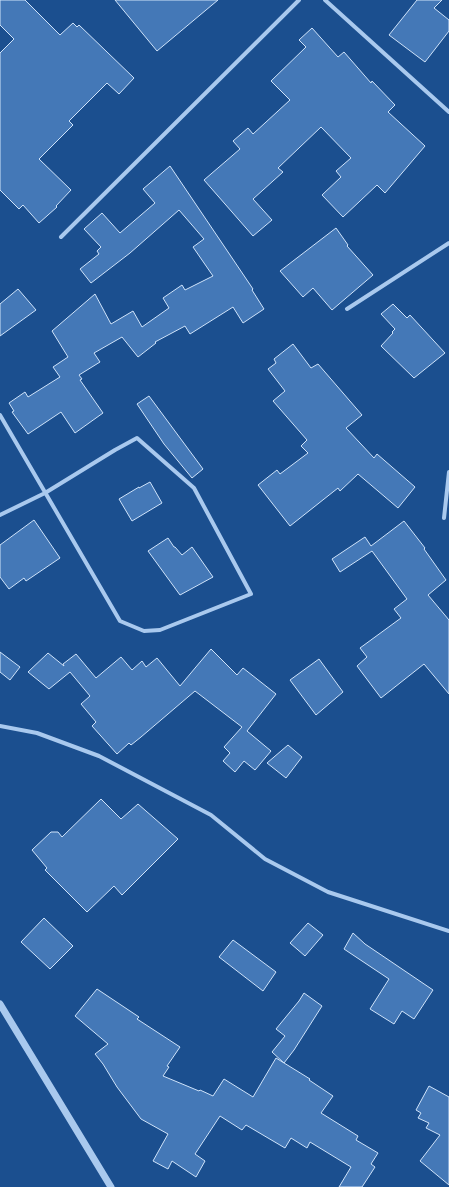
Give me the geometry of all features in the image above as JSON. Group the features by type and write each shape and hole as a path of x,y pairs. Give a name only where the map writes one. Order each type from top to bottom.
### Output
{"street":[{"path":"61,237 299,0"},
{"path":"325,0 449,112"},
{"path":"347,309 449,243"},
{"path":"0,414 45,493 120,621 144,631 160,630 251,594 194,488 137,438 45,493 0,515"},
{"path":"444,518 449,472"},
{"path":"0,726 37,733 99,756 211,815 265,859 328,892 449,931"},
{"path":"0,1004 111,1187"}],"building":[{"path":"0,0 25,0 60,35 73,23 77,27 79,25 134,78 119,94 107,83 69,121 73,125 39,159 71,190 56,206 57,207 39,223 23,205 19,209 0,190 0,53 14,39 0,25"},
{"path":"115,0 218,0 157,51"},
{"path":"417,0 442,0 434,8 449,20 449,31 425,62 389,35"},
{"path":"312,28 338,57 344,52 371,83 372,81 395,105 388,112 425,146 385,193 377,185 343,217 322,195 341,177 336,171 351,158 321,127 278,168 283,172 253,199 272,220 253,236 204,180 240,149 233,141 248,128 253,134 290,100 271,81 306,47 299,40"},
{"path":"170,166 253,289 252,290 264,309 243,323 233,307 190,334 185,326 155,342 156,343 138,357 122,337 94,353 100,362 79,375 82,379 80,380 103,413 75,433 61,412 28,434 12,412 14,411 9,403 25,392 28,397 60,377 53,367 68,357 52,331 95,294 111,324 133,311 142,327 169,308 163,298 182,285 185,290 213,276 193,247 204,239 179,210 130,253 91,283 80,269 99,254 97,251 101,247 84,229 102,213 120,233 155,203 143,189"},
{"path":"336,228 348,245 347,246 373,275 332,310 313,288 303,297 280,271"},
{"path":"18,289 36,310 0,336 0,304"},
{"path":"393,304 407,318 410,315 445,353 414,378 381,346 395,329 381,314"},
{"path":"293,344 311,368 318,364 362,415 346,428 374,458 377,454 415,487 398,508 358,474 340,491 338,488 290,526 258,485 277,470 280,474 308,453 301,446 307,440 273,401 285,391 268,369 276,363 274,359"},
{"path":"149,396 203,469 192,478 164,444 137,404"},
{"path":"150,482 162,503 132,521 119,499"},
{"path":"34,520 60,558 26,581 24,578 9,589 0,577 0,545"},
{"path":"404,521 425,548 424,549 446,580 428,595 449,620 449,694 424,664 381,698 357,666 367,657 360,648 401,618 394,609 407,599 372,551 340,572 332,559 365,537 371,546"},
{"path":"168,538 182,555 192,547 213,577 180,595 148,551"},
{"path":"211,649 237,675 243,668 276,694 247,731 271,751 255,770 244,761 235,772 223,761 230,753 224,747 242,727 195,691 141,737 131,745 129,743 117,754 92,726 96,722 81,704 90,696 70,672 49,689 28,672 48,653 64,666 63,664 76,654 96,678 121,657 132,670 142,661 146,667 157,658 180,686"},
{"path":"0,652 20,667 10,680 0,672"},
{"path":"319,659 343,692 316,715 290,680"},
{"path":"288,745 302,757 286,778 267,763"},
{"path":"101,799 121,819 138,804 178,839 122,895 114,886 87,912 45,870 47,868 32,850 51,832 58,832 62,837"},
{"path":"44,918 73,946 50,969 21,942"},
{"path":"308,923 323,935 305,956 290,943"},
{"path":"353,933 365,944 433,990 414,1019 402,1011 394,1024 370,1009 389,979 344,949"},
{"path":"233,940 276,972 263,991 219,957"},
{"path":"97,989 139,1017 137,1019 180,1047 167,1066 169,1067 163,1076 213,1096 224,1079 253,1097 276,1058 310,1079 309,1080 333,1096 321,1113 358,1136 356,1140 378,1153 371,1164 375,1167 362,1187 339,1187 351,1167 310,1142 307,1148 291,1138 285,1148 246,1125 242,1130 220,1116 195,1154 205,1161 196,1177 172,1161 168,1169 153,1161 168,1134 141,1119 95,1054 108,1044 75,1016"},
{"path":"304,993 322,1006 284,1063 272,1052 285,1036 276,1029"},
{"path":"429,1086 449,1097 449,1185 420,1161 440,1135 426,1128 429,1123 418,1118 421,1113 416,1110"}]}
